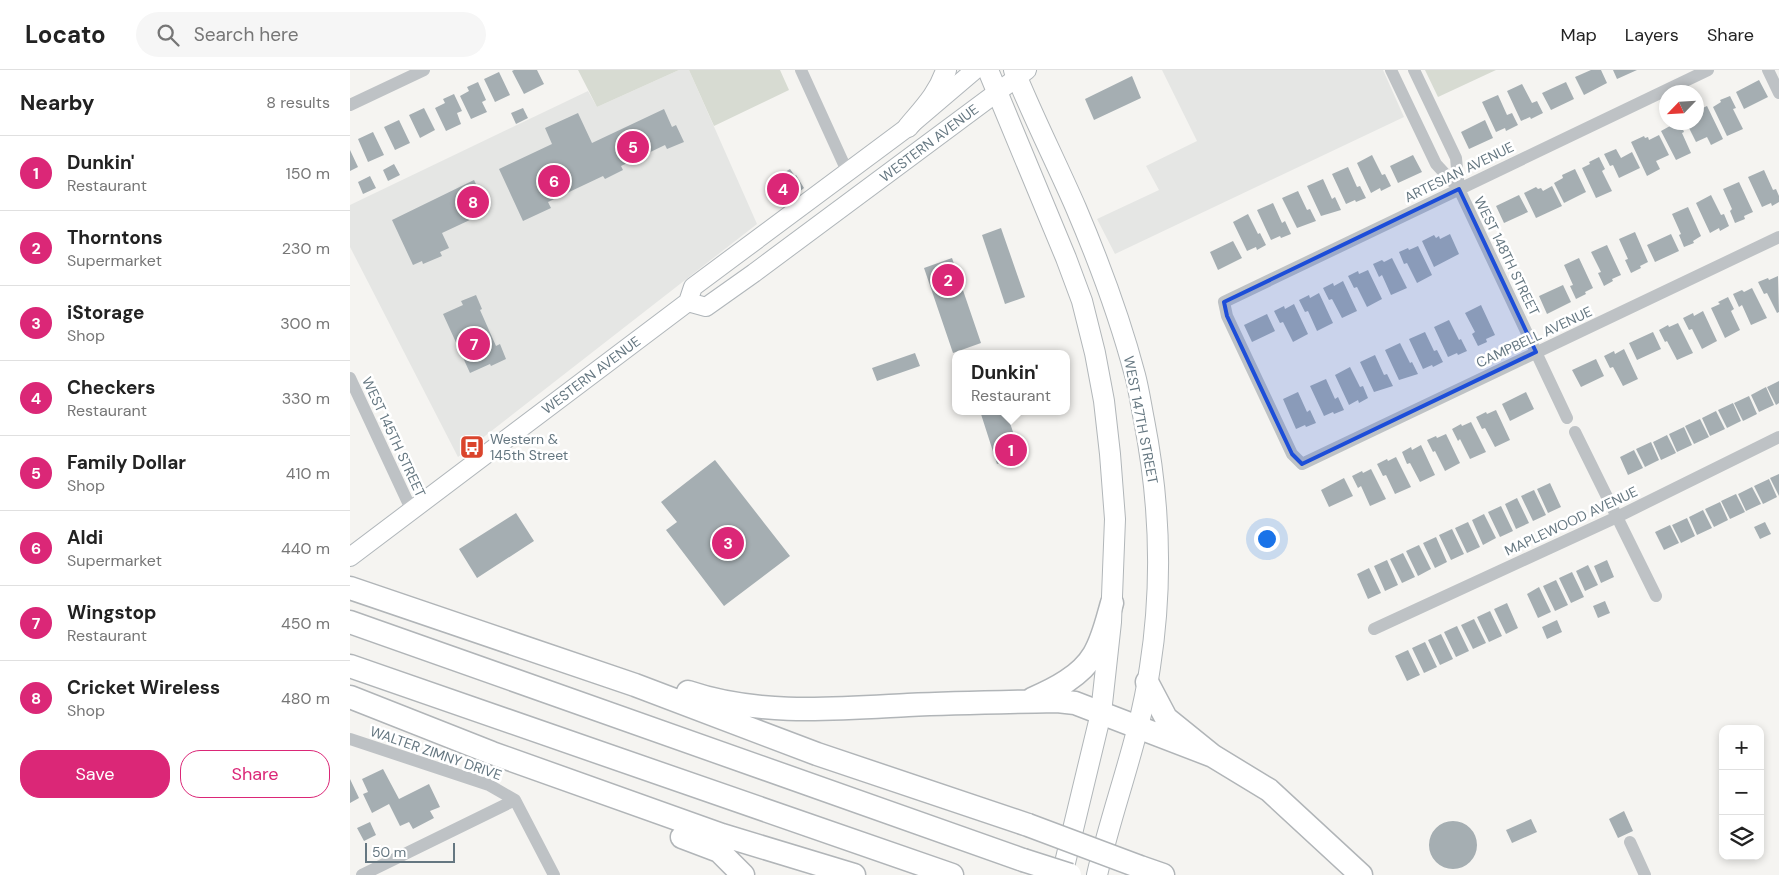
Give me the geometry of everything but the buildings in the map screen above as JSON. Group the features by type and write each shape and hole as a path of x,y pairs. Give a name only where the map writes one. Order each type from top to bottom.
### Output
{"highway":[{"path":"350,588 404,608 635,685 818,754 1028,825 1163,875"},
{"path":"1025,702 1068,681 1086,664 1094,653 1112,603"},
{"path":"360,625 1070,875"},
{"path":"350,666 952,875"},
{"path":"1147,682 1166,718 1213,756 1269,790 1361,875"},
{"path":"635,685 675,687 721,700 756,706 784,708 838,709 1057,701 1075,704 1101,713 1213,756"},
{"path":"350,697 492,753 722,835 854,875"},
{"path":"492,753 514,770 719,851 743,875"}],"main road":[{"path":"908,127 933,98 946,70"},
{"name":"WESTERN AVENUE","path":"350,557 411,509 688,302 693,287 908,127 975,70"},
{"path":"988,70 1082,301 1095,353 1107,427 1116,519 1112,603 1101,713 1062,875"},
{"path":"997,92 1019,73"},
{"name":"WEST 147TH STREET","path":"1019,73 1076,210 1116,314 1136,376 1150,451 1160,543 1157,603 1147,682 1138,727 1106,834 1097,875"},
{"name":"WESTERN AVENUE","path":"688,302 706,307 997,92"}],"street":[{"path":"350,105 424,70"},
{"path":"801,70 847,172"},
{"name":"WEST 148TH STREET","path":"1391,70 1436,164 1458,189 1567,418"},
{"name":"WEST 148TH STREET","path":"1414,70 1456,158 1458,189"},
{"name":"ARTESIAN AVENUE","path":"1302,464 1292,454 1226,316 1224,302 1708,70"},
{"path":"1768,70 1779,93"},
{"name":"CAMPBELL AVENUE","path":"1302,464 1779,237"},
{"name":"WEST 145TH STREET","path":"350,378 411,509"},
{"path":"1575,432 1656,596"},
{"name":"MAPLEWOOD AVENUE","path":"1374,629 1617,517 1779,437"},
{"name":"WALTER ZIMNY DRIVE","path":"350,739 489,785 515,800"},
{"path":"362,875 515,800 554,875"},
{"path":"1630,842 1645,875"}],"highlighted area":[{"path":"1459,189 1536,352 1302,464 1292,454 1227,316 1224,302"}],"shaded area":[{"path":"578,70 679,70 597,107"},
{"path":"679,70 689,70 757,224 458,457 350,247 350,205 588,91 597,107"},
{"path":"689,70 780,70 789,90 714,126"},
{"path":"1162,70 1383,70 1404,117 1115,254 1097,219 1159,190 1146,166 1197,141"},
{"path":"1425,70 1496,70 1438,97"}],"place":[{"name":"Family Dollar","path":"633,147"},
{"name":"Aldi","path":"554,181"},
{"name":"Checkers","path":"783,189"},
{"name":"Cricket Wireless","path":"473,202"},
{"name":"Thorntons","path":"948,280"},
{"name":"Wingstop","path":"474,344"},
{"name":"Western & 145th Street","path":"472,447"},
{"name":"Dunkin'","path":"1011,450"},
{"name":"iStorage","path":"728,543"}]}
